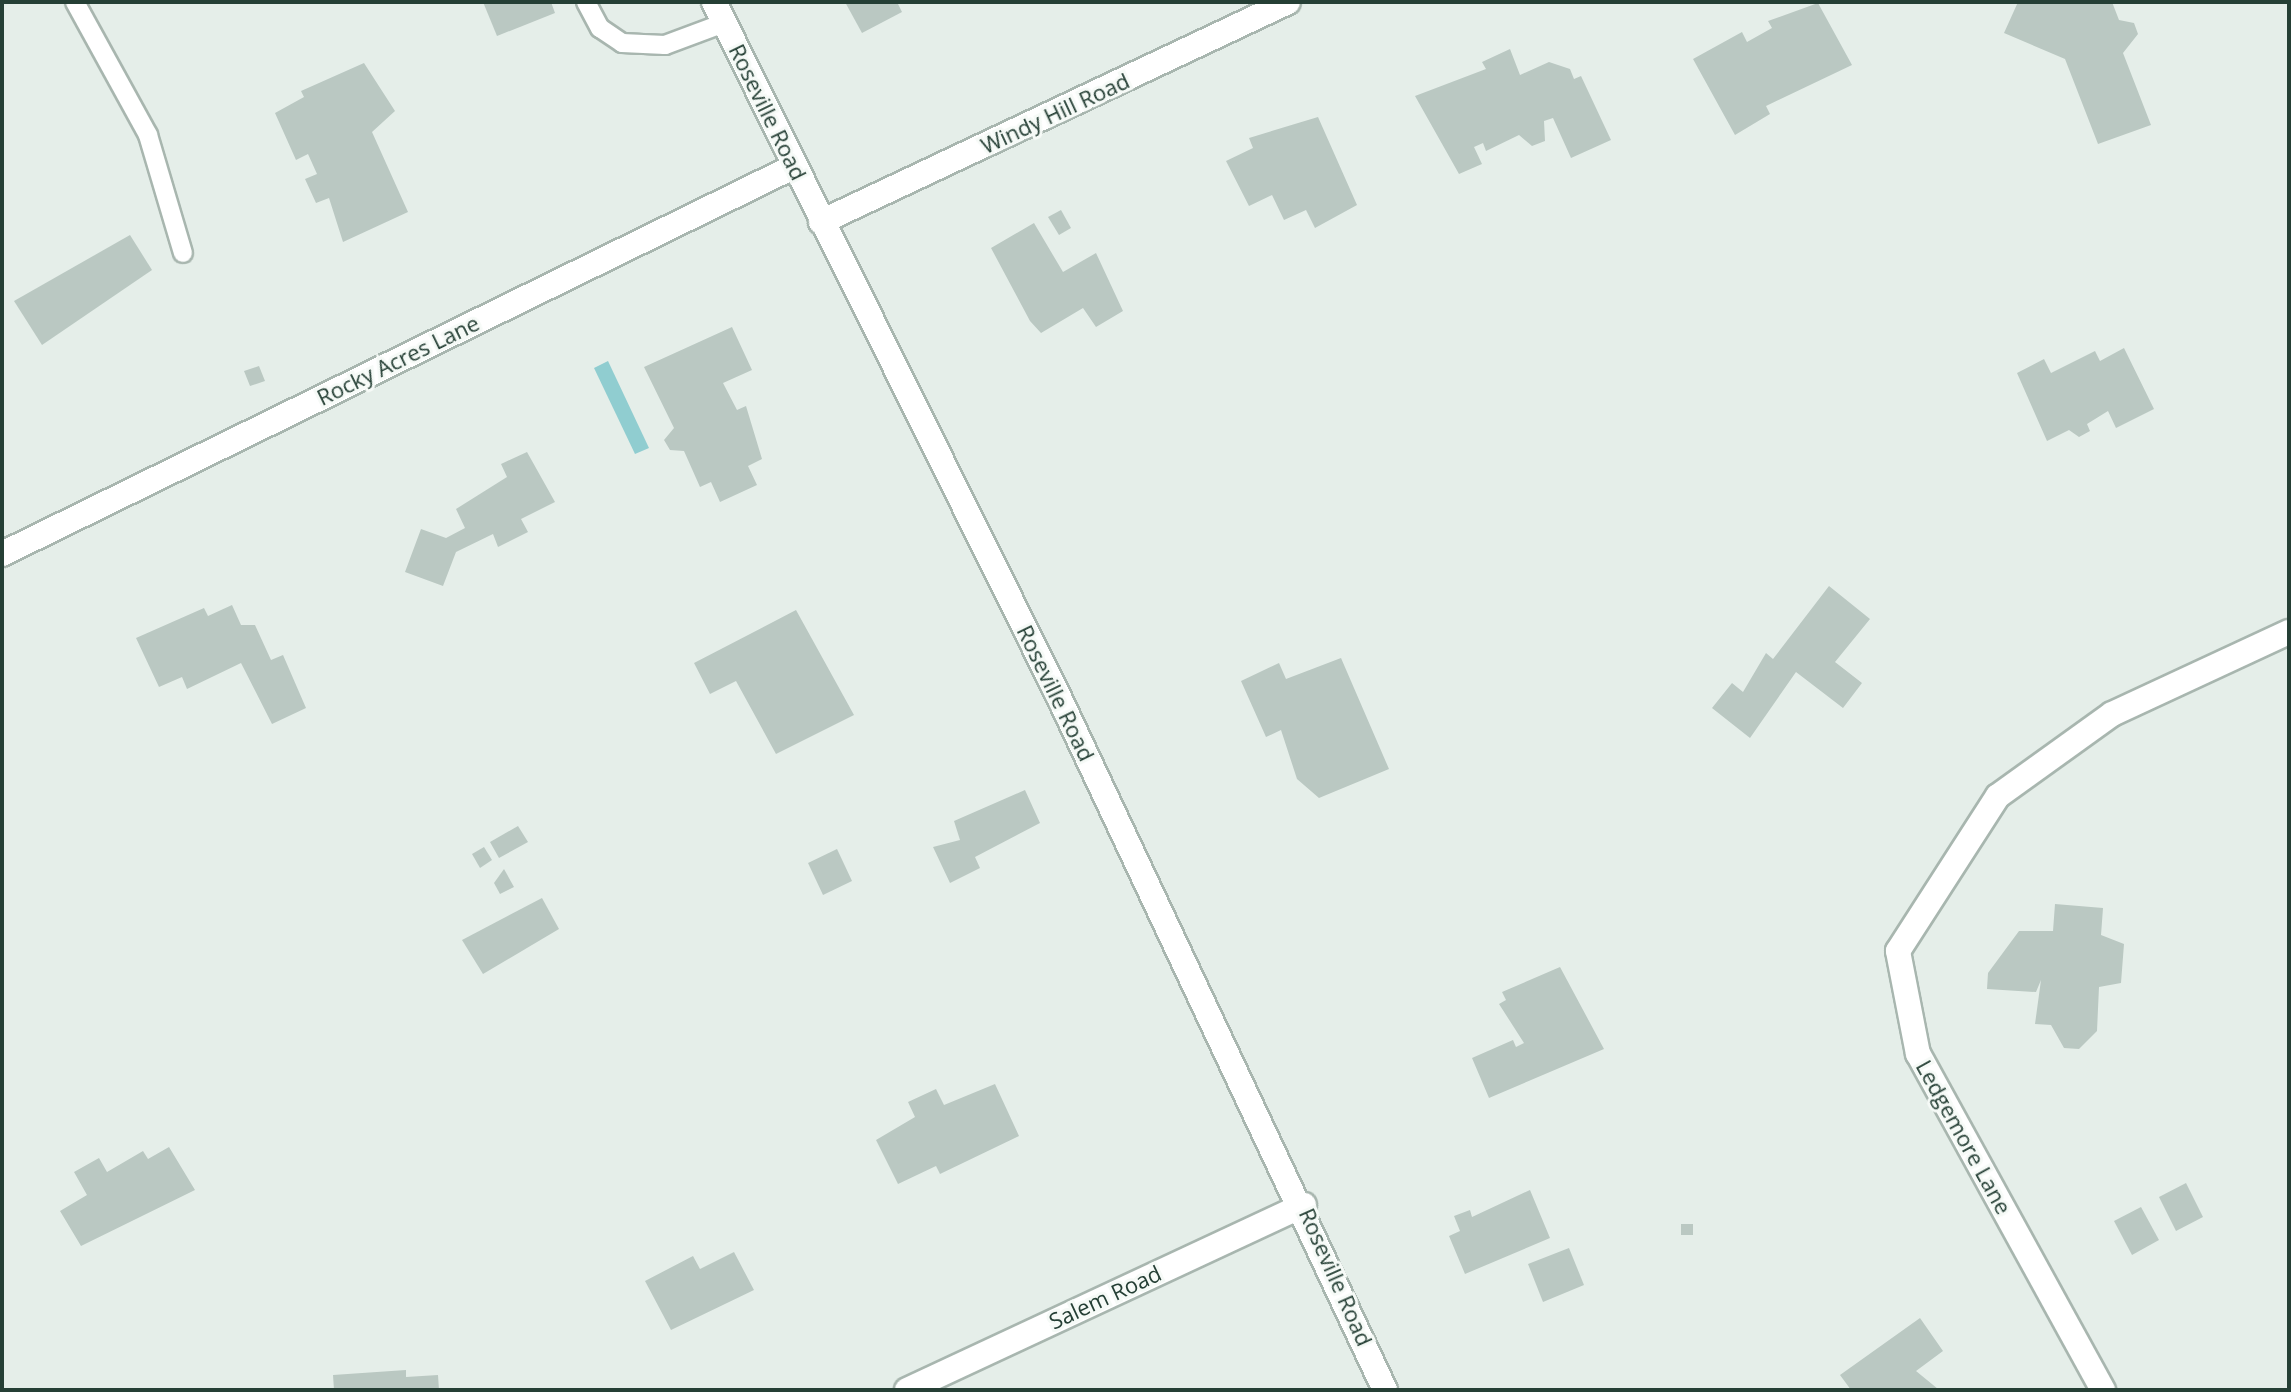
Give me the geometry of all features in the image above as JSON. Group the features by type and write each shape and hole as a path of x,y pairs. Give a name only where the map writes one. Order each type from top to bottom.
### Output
{"street":[{"name":"Windy Hill Road","path":"821,222 1288,2"},
{"name":"Roseville Road","path":"719,13 1304,1205 1385,1390"},
{"name":"Rocky Acres Lane","path":"2,554 795,166"},
{"name":"Ledgemore Lane","path":"2103,1390 1918,1054 1898,951 1998,796 2112,714 2289,632"},
{"name":"Salem Road","path":"907,1390 1304,1205"}],"lane":[{"path":"75,2 148,135 183,253"},
{"path":"586,2 600,28 622,43 665,45 719,13"}],"water":[{"path":"608,361 649,448 635,454 594,368"}],"building":[{"path":"483,2 551,2 555,13 497,36"},
{"path":"845,2 897,2 902,12 862,33"},
{"path":"2018,2 2112,2 2119,20 2134,23 2138,34 2123,53 2151,125 2098,144 2065,59 2004,33"},
{"path":"1818,3 1852,65 1766,106 1770,114 1735,135 1693,59 1742,32 1747,42 1772,28 1768,21"},
{"path":"1510,49 1520,75 1549,62 1570,69 1574,79 1581,76 1611,140 1571,158 1553,118 1544,121 1545,141 1532,146 1519,135 1486,151 1483,143 1474,147 1482,164 1459,174 1415,96 1486,69 1482,62"},
{"path":"364,63 395,111 372,132 408,212 343,242 329,198 316,203 305,179 317,174 308,154 296,160 275,113 304,97 301,91"},
{"path":"1318,117 1357,205 1315,228 1306,210 1284,220 1272,195 1249,206 1226,161 1253,148 1249,138"},
{"path":"1061,210 1071,228 1059,235 1048,217"},
{"path":"1034,223 1063,272 1096,253 1123,311 1096,327 1083,308 1041,333 1030,321 991,248"},
{"path":"130,235 152,270 42,345 14,301"},
{"path":"732,327 752,370 723,383 737,410 746,406 762,459 748,466 757,485 720,502 711,482 700,487 684,451 670,450 664,440 674,428 644,367"},
{"path":"2124,348 2154,409 2116,428 2108,411 2087,424 2090,431 2079,437 2069,430 2047,441 2017,373 2044,359 2051,373 2095,351 2100,361"},
{"path":"259,366 265,381 250,386 244,371"},
{"path":"527,452 555,502 521,519 528,532 498,547 493,534 456,552 443,586 405,572 421,529 446,538 465,528 456,509 507,477 501,464"},
{"path":"1829,586 1870,619 1835,662 1862,683 1843,708 1796,672 1750,738 1712,708 1732,683 1743,692 1766,653 1773,659"},
{"path":"232,605 241,625 255,625 271,660 283,655 306,708 272,724 241,663 187,689 182,677 159,687 136,638 204,608 208,616"},
{"path":"796,610 854,715 776,754 736,681 710,694 694,663"},
{"path":"1341,658 1389,769 1319,798 1297,779 1281,730 1266,737 1241,681 1279,663 1286,679"},
{"path":"1025,790 1040,823 975,857 980,868 950,883 933,847 960,840 954,821"},
{"path":"518,826 528,842 499,858 490,842"},
{"path":"484,847 492,860 480,868 472,854"},
{"path":"837,849 852,881 823,895 808,863"},
{"path":"504,869 514,887 500,894 494,883"},
{"path":"542,898 559,929 483,974 462,940"},
{"path":"2055,904 2103,908 2101,935 2124,944 2121,983 2099,987 2097,1031 2079,1049 2064,1048 2051,1025 2035,1024 2041,980 2036,992 1987,989 1988,973 2019,931 2053,931"},
{"path":"1560,967 1604,1049 1489,1098 1472,1058 1513,1040 1516,1047 1524,1043 1499,1004 1506,1000 1502,992"},
{"path":"995,1084 1019,1136 940,1174 936,1166 898,1184 876,1140 915,1117 908,1102 936,1089 944,1105"},
{"path":"169,1147 195,1190 81,1246 60,1211 87,1195 74,1172 99,1158 107,1172 143,1151 148,1159"},
{"path":"2186,1183 2203,1217 2176,1231 2159,1197"},
{"path":"1530,1190 1550,1238 1465,1274 1449,1236 1460,1231 1454,1216 1470,1210 1472,1217"},
{"path":"2141,1207 2159,1240 2132,1255 2114,1221"},
{"path":"1681,1224 1693,1224 1693,1235 1681,1235"},
{"path":"1569,1248 1584,1285 1543,1302 1528,1264"},
{"path":"734,1252 754,1290 671,1330 645,1281 693,1256 700,1269"},
{"path":"1920,1318 1943,1351 1916,1371 1938,1389 1851,1390 1840,1375"},
{"path":"406,1370 406,1377 438,1375 439,1390 334,1390 333,1375"}]}
